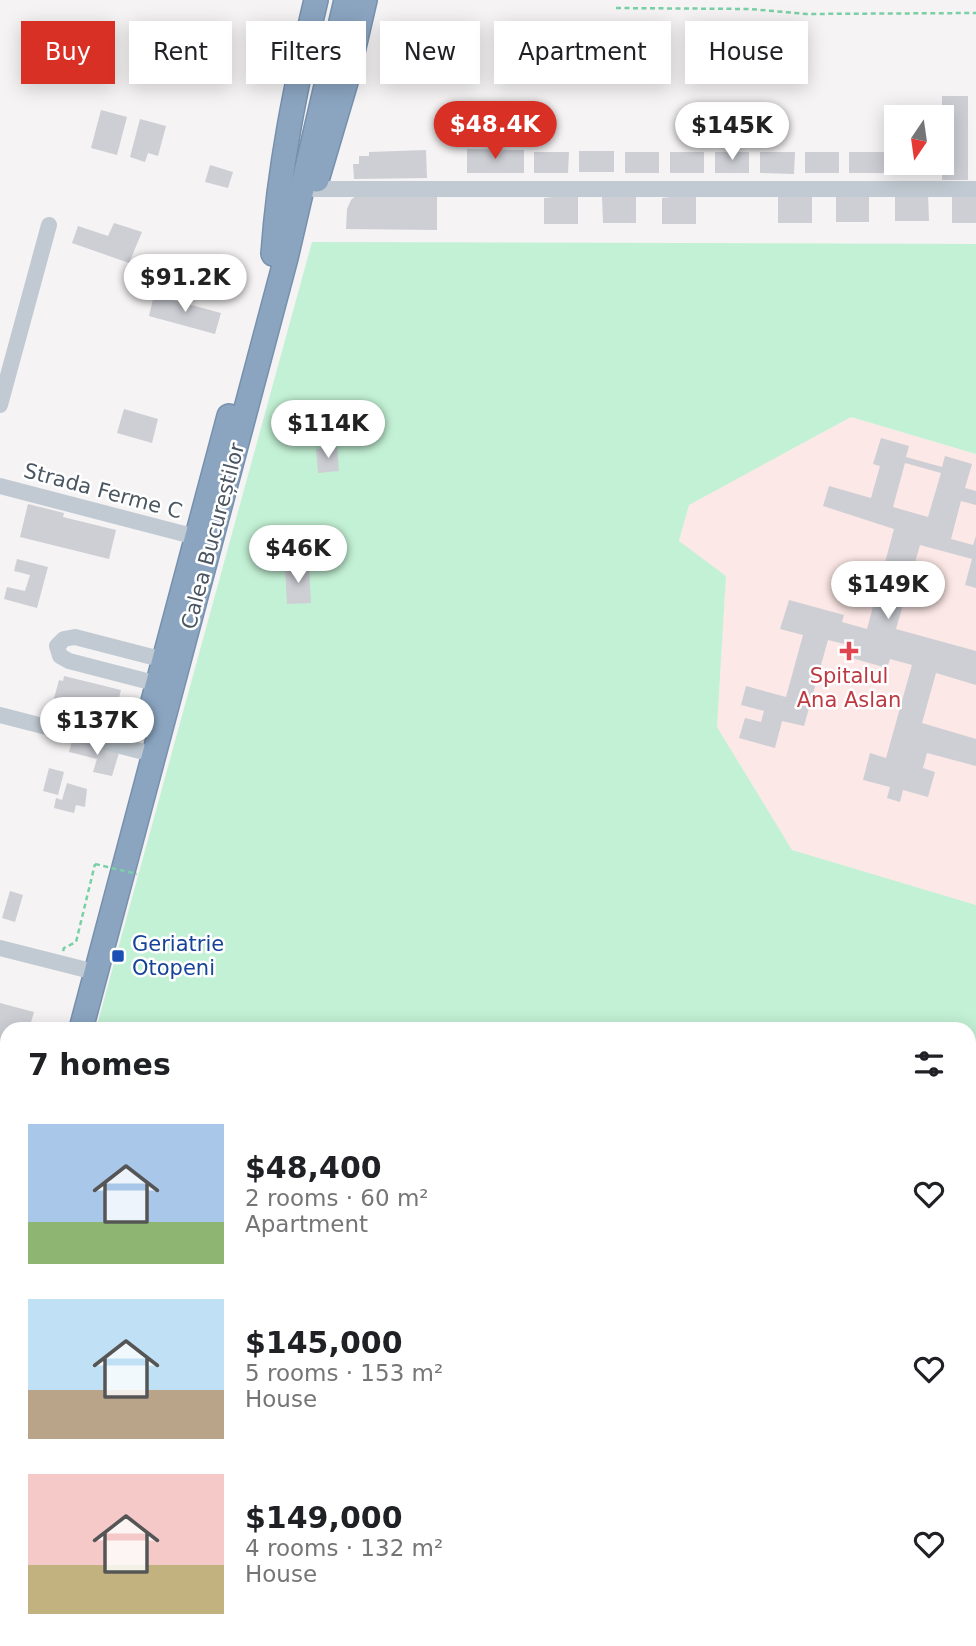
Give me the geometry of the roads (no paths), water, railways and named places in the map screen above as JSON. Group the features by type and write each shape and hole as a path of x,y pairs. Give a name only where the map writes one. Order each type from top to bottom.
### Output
{"highway":[{"path":"279,256 276,206 288,129 316,0"},
{"name":"Calea Bucureștilor","path":"329,21 331,0"},
{"name":"Calea Bucureștilor","path":"337,21 346,0"},
{"path":"279,256 314,188 332,132 365,0"},
{"name":"Calea Bucureștilor","path":"83,1022 279,256 318,84"},
{"name":"Calea Bucureștilor","path":"69,1022 196,537 279,256"}],"street":[{"path":"314,188 976,189"},
{"path":"0,405 49,225"},
{"name":"Strada Ferme C","path":"0,486 196,537"},
{"path":"158,684 69,661 60,656 57,646 64,639 75,637 164,660"},
{"path":"0,715 140,751"},
{"path":"0,948 83,969"}],"place":[{"name":"Spitalul Ana Aslan","path":"849,651"},
{"name":"Geriatrie Otopeni","path":"118,956"}]}
